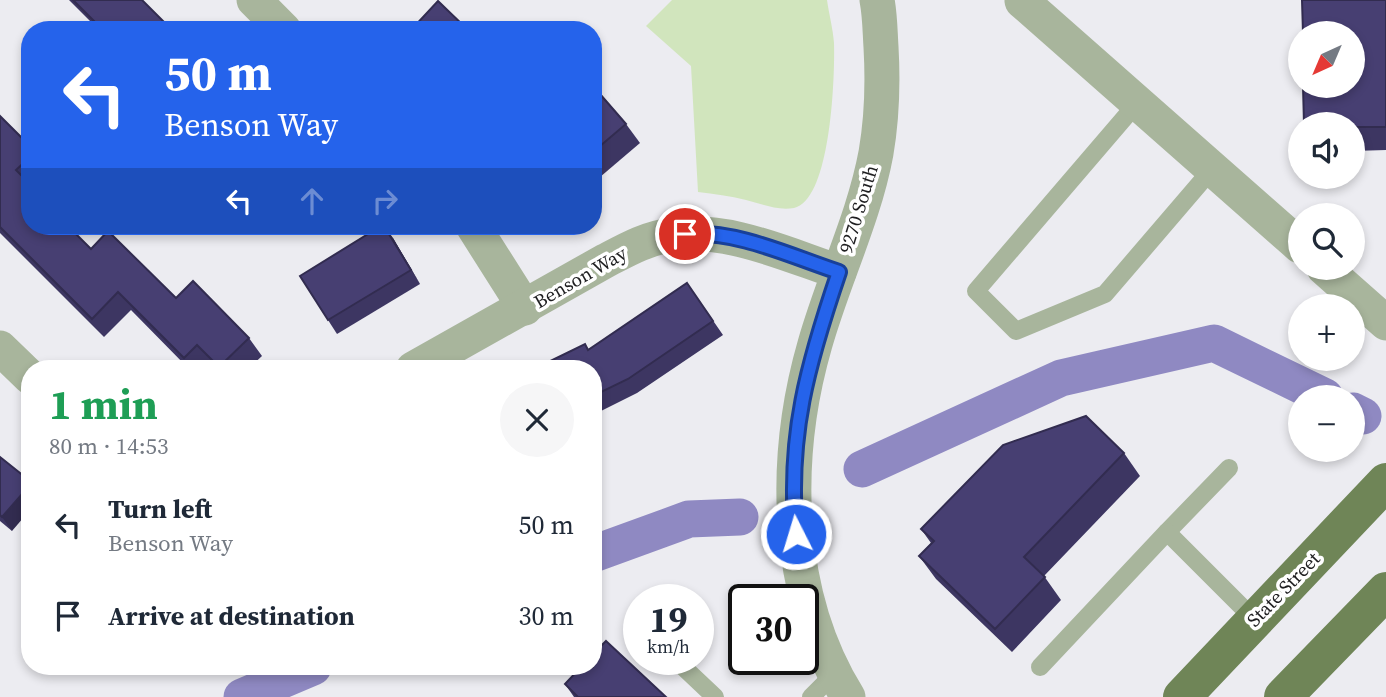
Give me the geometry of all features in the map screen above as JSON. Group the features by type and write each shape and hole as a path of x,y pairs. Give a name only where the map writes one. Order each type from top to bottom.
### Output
{"main road":[{"name":"State Street","path":"1182,697 1386,482"},
{"path":"1283,697 1386,591"}],"street":[{"path":"254,0 275,21"},
{"name":"9270 South","path":"831,689 798,553 792,495 797,420 814,345 860,212 876,153 883,82 877,0"},
{"path":"1022,1 1288,235"},
{"name":"Benson Way","path":"429,360 625,250 668,235 703,233 740,239 839,272"},
{"path":"478,235 524,308"},
{"path":"1338,280 1386,323"},
{"path":"0,348 21,368"}],"lane":[{"path":"1138,102 976,291 1016,331 1105,294 1213,168"},
{"path":"1040,667 1229,468"},
{"path":"1167,532 1254,619"},
{"path":"692,675 715,697"}],"green space":[{"path":"672,0 827,0 834,43 832,108 828,135 816,183 806,200 794,208 776,208 734,197 698,192 691,66 646,26"}],"building":[{"path":"73,0 142,0 163,21 94,21"},
{"path":"1302,0 1386,0 1386,127 1365,127 1365,112 1304,112 1303,98 1365,98 1365,21 1303,21"},
{"path":"438,1 459,21 419,21"},
{"path":"602,96 626,124 602,144"},
{"path":"0,116 21,137 21,165 16,170 21,175 21,235 77,235 91,249 104,235 112,235 176,298 193,281 249,338 226,360 212,360 197,345 184,358 118,292 92,319 0,227"},
{"path":"366,235 390,235 411,270 328,320 300,276"},
{"path":"687,283 713,321 628,379 602,392 602,360 552,360 585,344 588,350"},
{"path":"1086,416 1124,453 1024,557 1045,577 995,629 919,556 934,541 921,529 1003,445"},
{"path":"0,457 21,474 21,495 2,517"},
{"path":"606,641 623,657 623,675 642,675 666,697 578,697 565,684 573,675 602,675 602,645"}],"waterway":[{"path":"862,469 1061,378 1214,343 1300,385"},
{"path":"602,551 689,519 740,517"},
{"path":"242,697 294,675"}],"route":[{"path":"685,234 703,233 740,239 839,272 814,345 797,420 792,495 796,534"}]}
